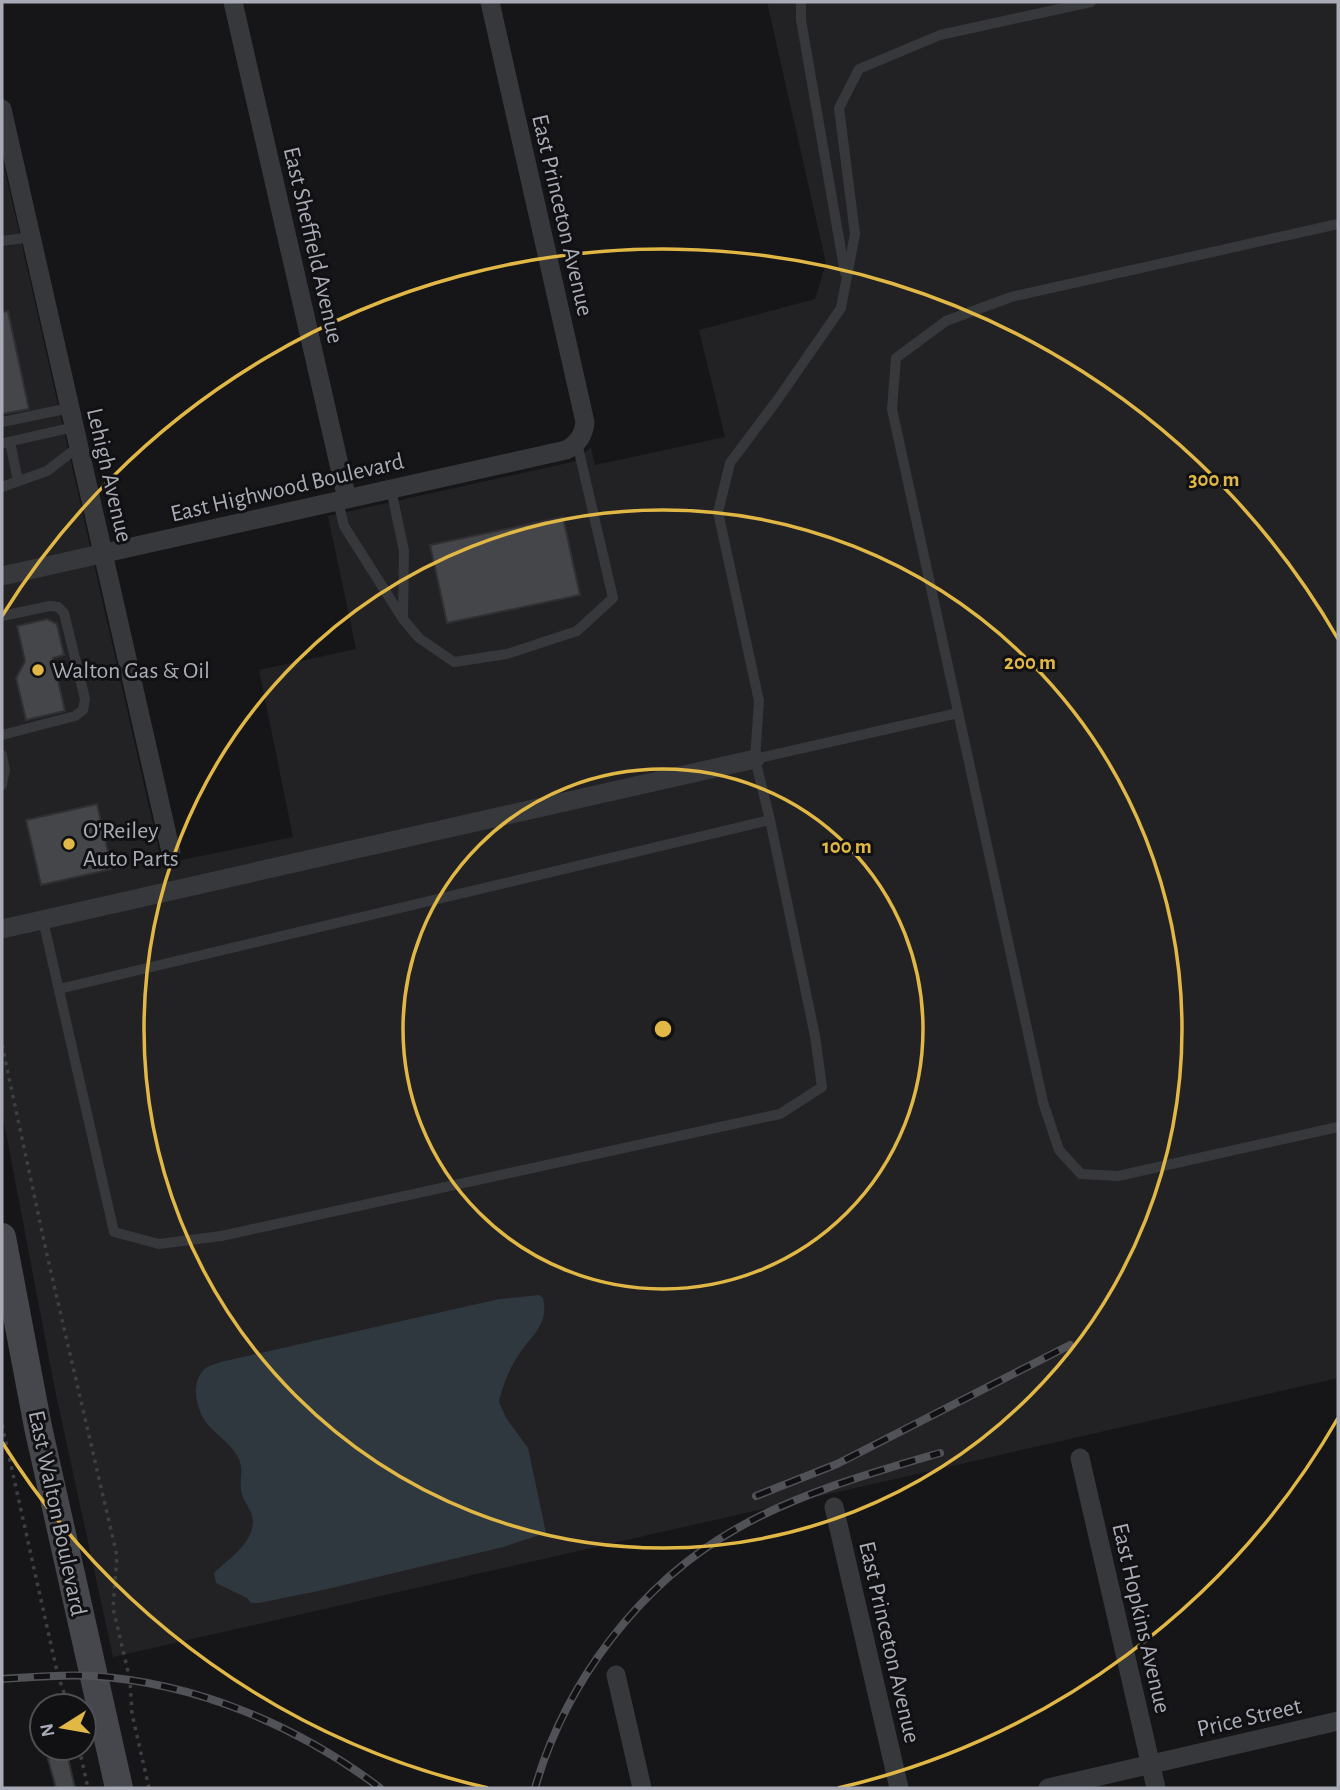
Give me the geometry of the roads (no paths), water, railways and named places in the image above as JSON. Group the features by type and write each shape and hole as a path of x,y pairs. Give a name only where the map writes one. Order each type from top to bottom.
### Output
{"main road":[{"name":"East Walton Boulevard","path":"3,1248 38,1427 119,1788"}],"street":[{"name":"East Sheffield Avenue","path":"233,2 342,500"},
{"name":"East Princeton Avenue","path":"490,2 584,422 579,441"},
{"name":"Lehigh Avenue","path":"2,109 8,162 31,237 171,852"},
{"name":"East Highwood Boulevard","path":"2,576 566,450 579,441"},
{"path":"2,929 755,759"},
{"name":"East Hopkins Avenue","path":"1080,1458 1156,1788"},
{"name":"East Princeton Avenue","path":"834,1507 899,1788"},
{"path":"616,1675 642,1788"},
{"name":"Price Street","path":"1048,1788 1338,1721"}],"lane":[{"path":"801,2 801,20 846,281"},
{"path":"43,920 114,1232 159,1244 221,1236 780,1114 822,1087 815,1036 755,759 759,701 718,512 730,463 841,308 855,234 839,108 859,69 940,34 1091,2"},
{"path":"1338,225 1011,297 946,321 896,358 892,409 1043,1102 1059,1150 1081,1174 1118,1176 1338,1127"},
{"path":"2,241 31,237"},
{"path":"2,422 72,417"},
{"path":"18,481 7,443 72,417"},
{"path":"342,500 344,526 403,619 419,638 454,662 507,654 577,631 613,597 579,441"},
{"path":"2,487 47,471 79,446"},
{"path":"391,489 404,551 403,619"},
{"path":"2,616 50,606 58,607 64,613 85,699 83,709 75,716 2,735"},
{"path":"755,759 958,713"},
{"path":"2,755 5,770 2,785"},
{"path":"59,989 770,820"}],"railway":[{"path":"756,1496 837,1464 1070,1345"},
{"path":"535,1788 548,1749 586,1674 638,1607 668,1577 701,1551 760,1516 836,1485 940,1453"},
{"path":"2,1679 93,1676 132,1680 208,1698 281,1727 315,1745 380,1788"}],"place":[{"name":"Walton Gas & Oil","path":"38,670"},
{"name":"O'Reiley Auto Parts","path":"69,844"}]}
